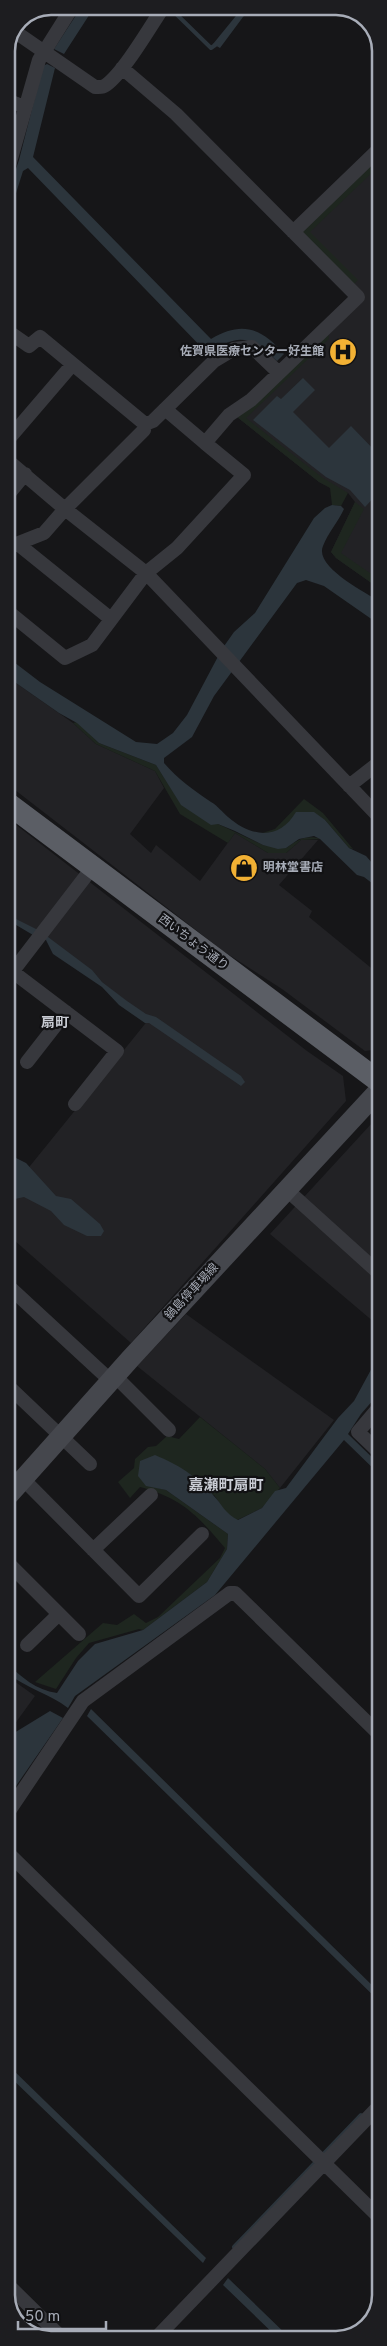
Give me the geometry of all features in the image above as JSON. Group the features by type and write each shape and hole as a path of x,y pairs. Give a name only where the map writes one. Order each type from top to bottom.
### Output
{"highway":[{"name":"西いちょう通り","path":"15,809 372,1077"}],"main road":[{"name":"鍋島停車場線","path":"15,1484 372,1097"}],"street":[{"path":"15,144 39,60 67,15"},
{"path":"19,35 94,87 100,88 106,85 122,68 158,15"},
{"path":"122,68 176,114 358,297 251,400 229,415 206,442"},
{"path":"293,232 372,156"},
{"path":"15,336 29,346 40,337 144,424"},
{"path":"144,424 153,421 214,361 234,349 252,347 279,373"},
{"path":"15,432 72,365"},
{"path":"15,617 65,658 92,645 146,573 177,548 244,474 165,409"},
{"path":"15,545 44,533 65,509 144,430 144,424"},
{"path":"15,466 65,509 146,573 372,810"},
{"path":"15,486 25,474"},
{"path":"15,548 111,620"},
{"path":"349,786 372,767"},
{"path":"15,970 92,868"},
{"path":"15,979 66,1012 117,1051 75,1104"},
{"path":"27,1062 66,1012"},
{"path":"287,1190 372,1267"},
{"path":"15,1292 169,1430"},
{"path":"15,1392 62,1435 66,1442 90,1464"},
{"path":"372,1416 358,1432 372,1445"},
{"path":"15,1486 93,1550 139,1596 202,1534"},
{"path":"93,1550 151,1495"},
{"path":"15,1570 79,1634"},
{"path":"15,1801 83,1701 230,1593 235,1593 372,1727"},
{"path":"27,1645 59,1614"},
{"path":"15,1861 372,2209"},
{"path":"162,2331 320,2159 372,2112"},
{"path":"15,2292 55,2331"}],"shaded area":[{"path":"76,15 89,15 64,54 54,49"},
{"path":"237,15 245,15 220,48 213,44"},
{"path":"47,64 55,68 33,157 211,339 232,330 250,330 259,333 284,354 277,361 259,346 244,340 228,342 208,354 28,168 23,171 15,196 15,172 43,66"},
{"name":"佐賀県医療センター好生館","path":"372,164 372,583 336,558 331,552 355,502 348,493 319,482 237,417 363,296 302,235"},
{"path":"372,164 372,173 310,232 358,280 353,285 302,235 302,230"},
{"path":"328,331 329,339 246,418 323,478 348,493 341,506 332,505 330,488 319,482 237,417"},
{"path":"303,378 315,390 293,412 329,448 351,426 372,448 372,500 365,507 350,490 326,477 253,420 277,396 281,399"},
{"path":"355,502 364,509 341,553 372,574 372,583 336,558 331,552"},
{"path":"332,505 341,506 344,509 325,541 322,554 326,562 342,578 372,597 372,619 324,586 306,580 297,583 214,696 192,737 164,758 164,763 186,784 216,805 237,824 255,832 273,832 281,828 296,812 314,812 325,820 349,848 366,856 372,863 372,883 364,877 357,875 320,839 314,836 299,839 286,848 278,849 263,845 218,824 211,825 181,805 156,765 99,743 77,723 59,713 15,682 15,663 40,682 136,742 157,744 173,733 187,715 222,649 234,632 255,613 314,518 325,508"},
{"path":"15,682 73,723 96,744 155,771 164,788 130,834 151,853 156,845 200,881 235,833 268,853 286,853 301,840 318,840 279,885 312,911 309,917 372,969 372,1050 365,1051 282,989 223,951 15,790"},
{"path":"77,722 99,743 156,765 181,804 218,824 263,845 286,848 302,839 311,837 321,839 301,840 286,853 268,853 235,833 228,843 180,814 155,771 96,744 73,723"},
{"path":"304,799 323,813 353,849 349,848 325,820 290,822 278,832 262,833 275,829"},
{"path":"15,824 307,1051 343,1076 346,1101 131,1343 15,1241 15,1192 30,1166 149,1019 35,930 15,921"},
{"path":"15,918 40,931 92,970 102,982 127,1001 146,1014 156,1017 241,1076 245,1082 241,1086 149,1023 145,1023 119,1005 102,987 53,954 46,940 38,935 33,935 15,924"},
{"path":"372,1123 372,1320 270,1234"},
{"path":"15,1158 26,1163 56,1196 71,1199 100,1224 104,1231 101,1236 87,1236 64,1225 51,1211 24,1197 15,1199"},
{"path":"186,1314 334,1420 280,1488 265,1469 137,1366"},
{"path":"372,1368 372,1401 348,1434 372,1457 372,1467 344,1440 215,1595 75,1696 68,1708 15,1678 15,1670 29,1682 42,1689 57,1693 78,1661 95,1644 143,1630 207,1582 227,1549 228,1534 166,1490 146,1486 138,1476 140,1461 155,1455 179,1467 200,1482 227,1512 238,1520 262,1508 275,1491 286,1488 338,1418 354,1401"},
{"path":"200,1417 265,1469 280,1488 262,1508 237,1520 228,1515 214,1495 146,1485 166,1490 228,1534 227,1549 207,1582 143,1630 139,1629 89,1643 76,1658 56,1689 35,1682 103,1623 117,1625 134,1614 146,1623 158,1617 220,1558 225,1548 188,1510 155,1491 140,1487 130,1498 118,1482 134,1468 135,1459 148,1447 156,1446 167,1436 179,1439"},
{"path":"15,1682 35,1696 15,1724"},
{"path":"91,1709 372,1985 372,1994 87,1716"},
{"path":"50,1711 63,1718 15,1787 15,1732"},
{"path":"15,2072 206,2258 203,2263 15,2082"},
{"path":"228,2278 283,2331 271,2331 223,2285"},
{"path":"19,2311 35,2327 25,2321"}],"waterway":[{"path":"177,15 211,48 218,43"},
{"path":"234,2247 361,2115"}],"place":[{"name":"佐賀県医療センター好生館","path":"343,352"},
{"name":"明林堂書店","path":"244,868"}],"district":[{"name":"扇町","path":"55,1023"},
{"name":"嘉瀬町扇町","path":"226,1486"}]}
